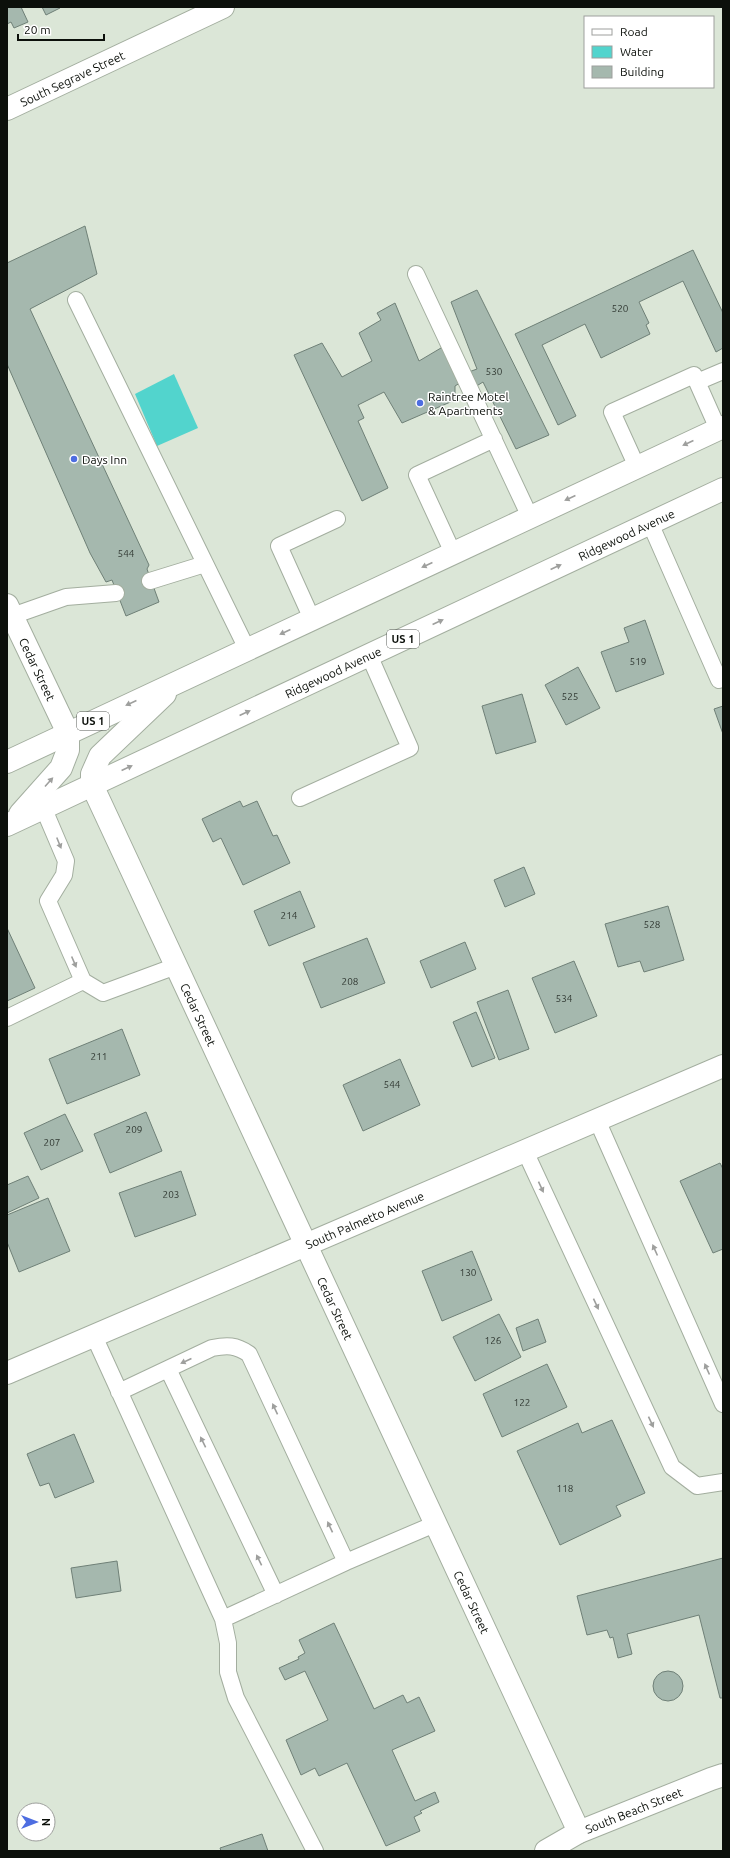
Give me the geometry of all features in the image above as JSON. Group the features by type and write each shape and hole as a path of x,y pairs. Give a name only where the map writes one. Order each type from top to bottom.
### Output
{"street":[{"name":"South Segrave Street","path":"7,108 223,7"},
{"name":"US 1","path":"7,762 720,428"},
{"name":"Ridgewood Avenue","path":"11,823 723,489"},
{"name":"Cedar Street","path":"10,610 68,733"},
{"path":"92,785 92,774 100,756 179,681"},
{"path":"11,823 61,768 68,750 68,733"},
{"name":"Cedar Street","path":"92,785 307,1244 435,1524 579,1832"},
{"name":"South Palmetto Avenue","path":"7,1373 723,1066"},
{"name":"South Beach Street","path":"546,1851 579,1832 711,1778 723,1775"}],"lane":[{"path":"416,274 530,517"},
{"path":"76,300 247,649"},
{"path":"697,382 723,371"},
{"path":"637,467 612,412 694,375 720,428"},
{"path":"453,553 417,475 494,439"},
{"path":"312,619 279,546 337,519"},
{"path":"650,523 719,680"},
{"path":"150,581 205,564"},
{"path":"10,610 66,597 116,593"},
{"path":"300,798 410,748 369,655"},
{"path":"43,808 66,861 64,875 48,901 83,982 103,993 176,966"},
{"path":"7,1018 83,982"},
{"path":"597,1120 723,1404"},
{"path":"525,1151 672,1467 697,1486 723,1482"},
{"path":"94,1336 223,1619 228,1643 228,1672 236,1698 315,1851"},
{"path":"119,1392 212,1348 227,1345 240,1347 249,1354 346,1562"},
{"path":"168,1369 276,1595"},
{"path":"223,1619 346,1562 435,1524"}],"water":[{"path":"174,374 198,428 157,446 135,394"}],"building":[{"path":"7,7 21,7 28,22 14,28 11,22 7,24"},
{"path":"42,7 60,7 60,8 46,15"},
{"name":"Days Inn","path":"85,226 97,274 30,309 149,565 147,569 159,602 126,616 112,580 106,582 90,553 7,364 7,263"},
{"path":"693,250 723,313 723,348 716,352 683,281 639,302 649,323 646,325 650,334 601,358 585,324 542,345 576,416 558,425 515,334"},
{"name":"Raintree Motel & Apartments","path":"477,290 549,435 516,449 483,382 475,387 466,373 477,369 451,302"},
{"name":"Raintree Motel & Apartments","path":"395,303 419,361 446,345 463,381 455,386 455,400 402,423 384,392 358,405 364,418 358,421 388,488 362,501 294,355 322,343 342,377 372,361 359,333 381,320 377,313"},
{"path":"645,620 664,674 616,692 601,652 629,642 624,628"},
{"path":"578,667 600,708 566,725 545,685"},
{"path":"522,694 536,742 496,754 482,706"},
{"path":"723,706 723,734 714,709"},
{"path":"240,801 243,807 257,801 273,836 277,835 290,863 243,885 221,838 213,842 202,819"},
{"path":"524,867 535,894 505,907 494,880"},
{"path":"300,891 315,927 269,946 254,911"},
{"path":"668,906 684,960 644,972 640,961 618,967 605,924"},
{"path":"7,928 35,988 7,1001"},
{"path":"367,938 385,983 321,1008 303,963"},
{"path":"465,942 476,969 431,988 420,961"},
{"path":"574,961 597,1016 555,1033 532,978"},
{"path":"508,990 529,1049 499,1060 477,1002"},
{"path":"476,1012 495,1058 472,1067 453,1022"},
{"path":"122,1029 140,1075 67,1104 49,1059"},
{"path":"400,1059 420,1105 363,1131 343,1085"},
{"path":"146,1112 162,1151 110,1173 94,1134"},
{"path":"65,1114 83,1151 41,1170 24,1133"},
{"path":"720,1163 723,1169 723,1249 713,1253 680,1181"},
{"path":"181,1171 196,1215 135,1237 119,1193"},
{"path":"28,1176 39,1198 7,1213 7,1185"},
{"path":"48,1198 70,1251 19,1272 7,1242 7,1215"},
{"path":"472,1251 492,1300 442,1321 422,1271"},
{"path":"499,1314 521,1357 475,1381 453,1337"},
{"path":"538,1319 546,1342 523,1351 516,1328"},
{"path":"547,1364 567,1407 502,1437 483,1394"},
{"path":"612,1420 645,1493 616,1506 621,1516 560,1545 517,1451 578,1423 582,1433"},
{"path":"74,1434 94,1482 55,1498 49,1483 40,1486 27,1454"},
{"path":"723,1558 723,1698 720,1698 699,1615 627,1634 632,1654 618,1658 613,1637 610,1638 607,1630 587,1635 577,1596"},
{"path":"117,1561 121,1591 76,1598 71,1568"},
{"path":"334,1623 374,1709 403,1695 407,1703 419,1697 435,1731 392,1750 415,1801 435,1792 439,1802 420,1811 422,1813 414,1817 420,1831 386,1846 347,1763 319,1776 315,1768 301,1775 286,1740 328,1720 305,1671 285,1680 279,1668 299,1659 298,1657 305,1653 299,1640"},
{"path":"668,1671 679,1675 683,1686 679,1697 668,1701 657,1697 653,1686 657,1675"},
{"path":"262,1834 268,1851 221,1851 220,1848"}],"place":[{"name":"Raintree Motel & Apartments","path":"420,403"},
{"name":"Days Inn","path":"74,459"}]}
